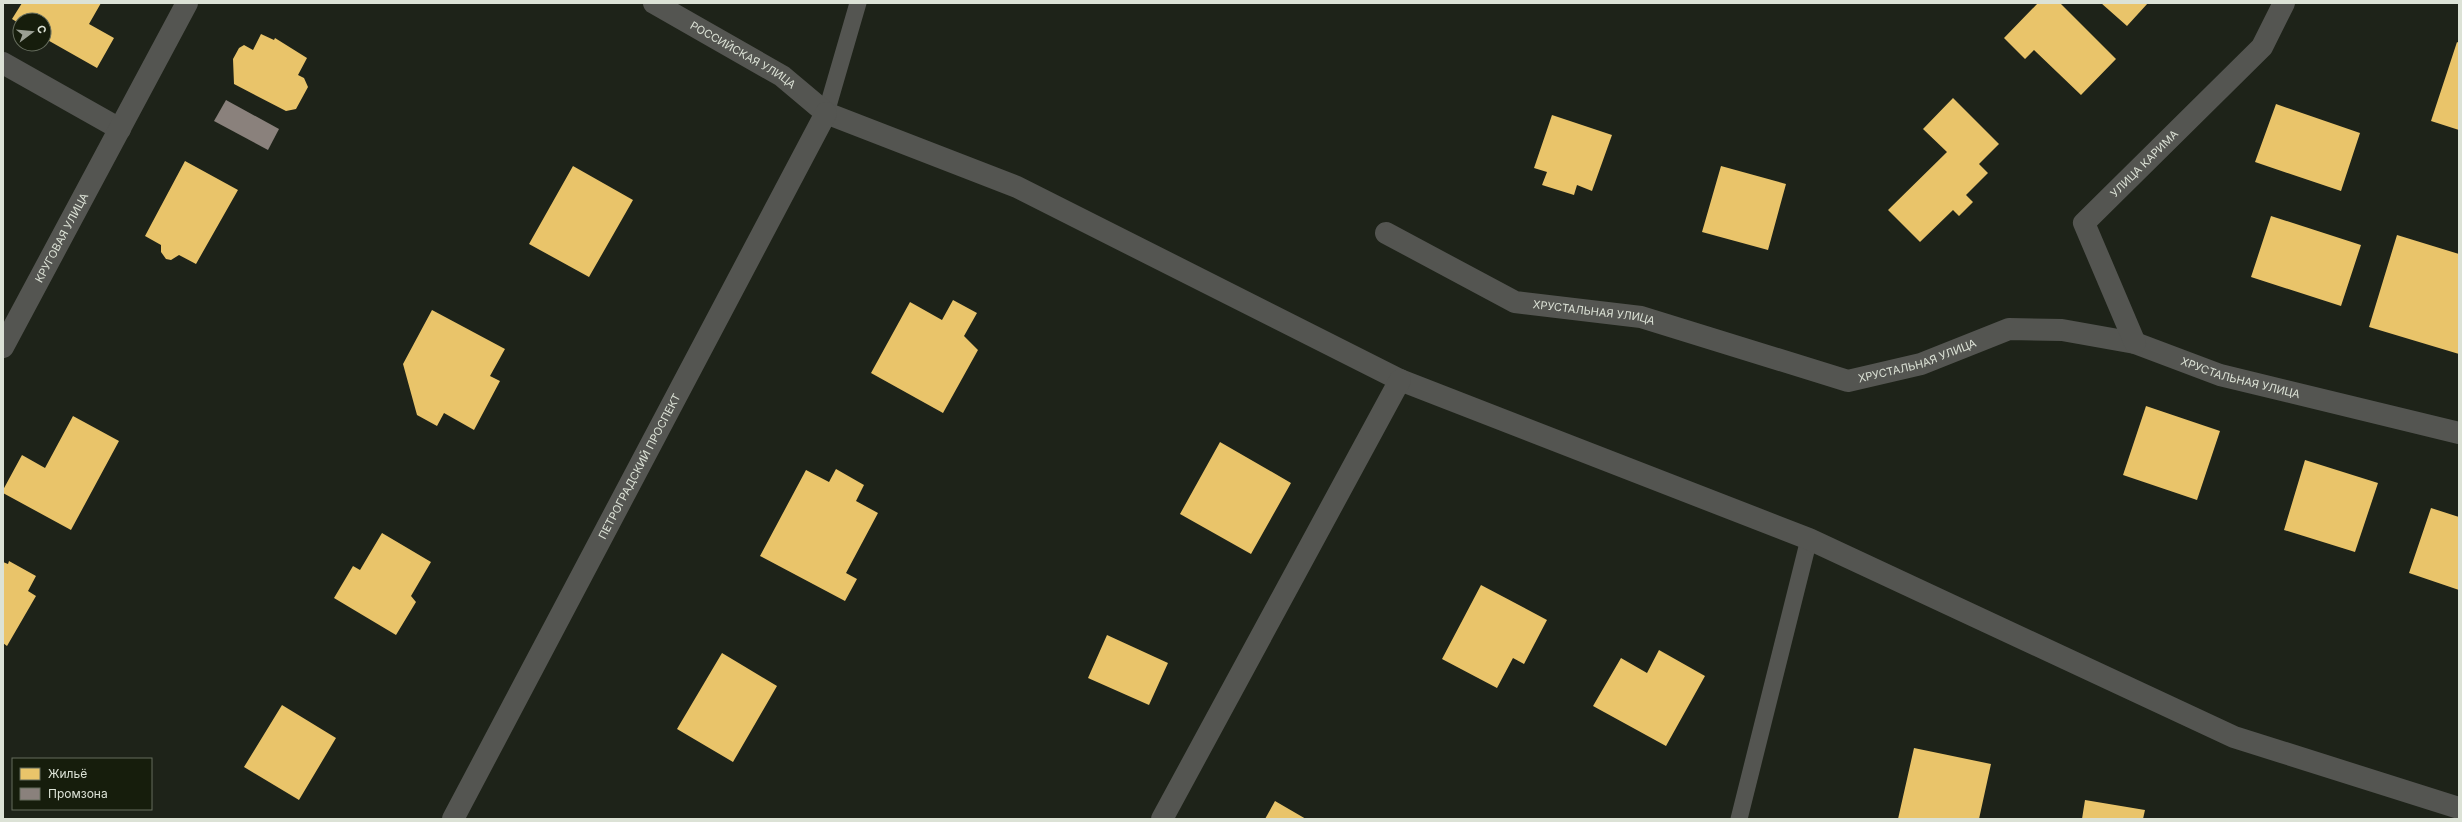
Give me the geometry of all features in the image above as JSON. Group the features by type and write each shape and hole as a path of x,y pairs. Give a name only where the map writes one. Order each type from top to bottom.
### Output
{"street":[{"name":"КРУГОВАЯ УЛИЦА","path":"3,347 187,3"},
{"name":"РОССИЙСКАЯ УЛИЦА","path":"654,3 782,76 826,113 1017,187 1400,380 1809,540 2234,737 2459,808"},
{"name":"УЛИЦА КАРИМА","path":"2135,343 2084,223 2262,47 2284,3"},
{"path":"3,63 120,129"},
{"name":"ПЕТРОГРАДСКИЙ ПРОСПЕКТ","path":"453,819 826,113"},
{"name":"ХРУСТАЛЬНАЯ УЛИЦА","path":"1386,232 1515,302 1641,317 1848,381 1921,364 2009,329 2062,330 2135,343 2220,375 2459,432"},
{"path":"1162,819 1400,380"}],"lane":[{"path":"826,113 858,3"},
{"path":"1739,819 1809,540"}],"building: Жильё":[{"path":"22,3 101,3 89,24 114,38 97,68 52,43 52,12 16,12"},
{"path":"2038,3 2060,3 2116,59 2081,95 2034,50 2025,59 2004,38"},
{"path":"2101,3 2148,3 2127,26"},
{"path":"261,34 274,40 275,38 307,58 298,75 304,78 308,87 296,109 286,111 234,84 233,59 239,48 244,45 253,50"},
{"path":"2457,42 2459,43 2459,130 2431,121"},
{"path":"1953,98 1999,144 1979,164 1988,173 1966,195 1973,202 1959,216 1953,210 1920,242 1888,210 1947,152 1923,129"},
{"path":"2276,104 2360,133 2341,191 2255,162"},
{"path":"1552,115 1612,135 1592,191 1577,185 1574,195 1542,185 1547,172 1534,168"},
{"path":"185,161 238,190 196,264 179,255 171,260 166,259 161,252 161,245 145,236"},
{"path":"573,166 633,200 589,277 529,244"},
{"path":"1721,166 1786,184 1768,250 1702,232"},
{"path":"2271,216 2361,245 2341,306 2251,277"},
{"path":"2397,235 2459,254 2459,354 2369,327"},
{"path":"953,300 977,313 964,336 978,350 943,413 871,373 910,302 942,320"},
{"path":"432,310 505,349 490,376 500,381 474,430 444,413 437,426 417,415 403,364"},
{"path":"2146,406 2220,431 2197,500 2123,475"},
{"path":"73,416 119,441 71,530 3,493 3,490 22,455 45,468"},
{"path":"1220,442 1291,483 1251,554 1180,514"},
{"path":"2305,460 2378,483 2355,552 2284,530"},
{"path":"836,469 864,485 856,501 878,513 846,573 857,579 845,601 760,556 806,470 829,482"},
{"path":"2431,508 2459,517 2459,590 2409,573"},
{"path":"382,533 431,562 411,596 416,602 396,635 334,598 353,566 360,570"},
{"path":"9,561 36,576 28,591 36,596 7,646 3,643 3,562 8,564"},
{"path":"1481,585 1547,620 1524,664 1513,658 1497,688 1442,659"},
{"path":"1107,635 1168,663 1149,705 1088,678"},
{"path":"1659,650 1705,676 1666,746 1593,706 1621,658 1647,673"},
{"path":"722,653 777,686 733,762 677,729"},
{"path":"282,705 336,738 299,800 244,767"},
{"path":"1914,748 1991,764 1979,819 1898,819"},
{"path":"2085,800 2145,810 2143,819 2082,819"},
{"path":"1275,801 1306,819 1265,819"}],"building: Промзона":[{"path":"226,100 279,129 268,150 214,121"}]}
